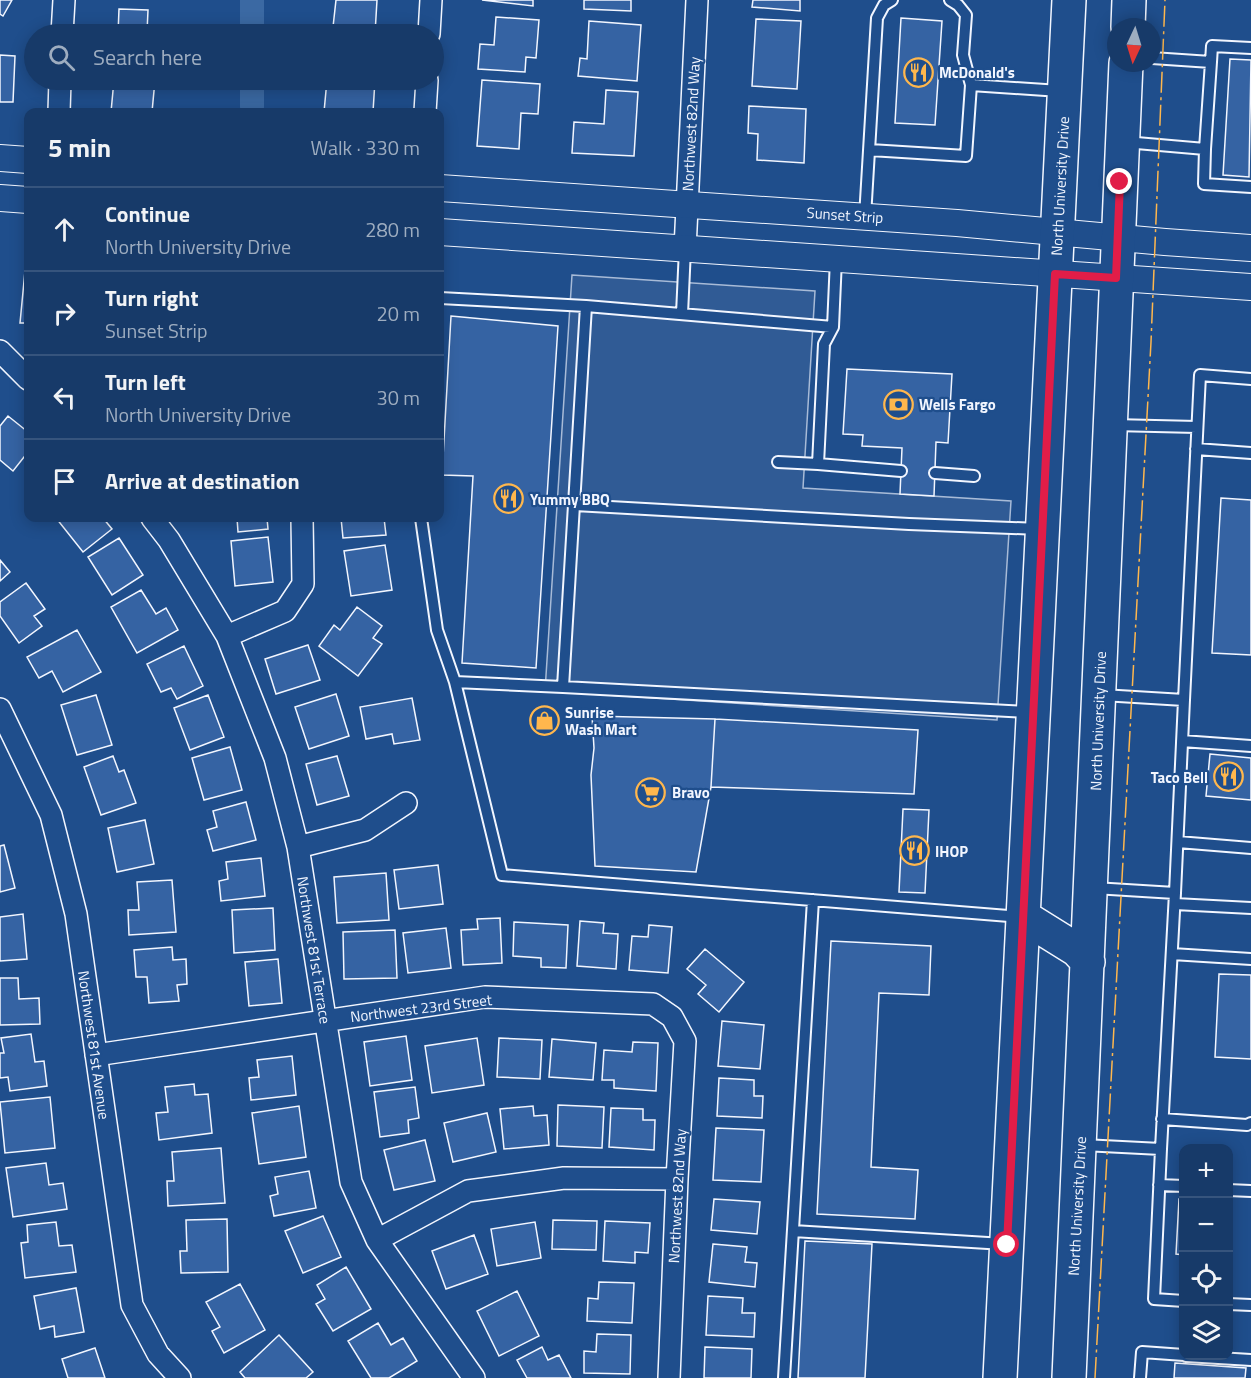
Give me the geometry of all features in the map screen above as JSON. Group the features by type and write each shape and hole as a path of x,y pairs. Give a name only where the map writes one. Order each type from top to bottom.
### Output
{"main road":[{"name":"North University Drive","path":"1000,1378 1069,0"},
{"path":"1129,18 1130,0"},
{"name":"North University Drive","path":"1069,1378 1126,72"},
{"path":"1024,917 1077,950 1088,962"}],"street":[{"path":"63,24 64,0"},
{"path":"430,24 431,0"},
{"name":"Northwest 82nd Way","path":"685,249 697,0"},
{"path":"58,108 59,90"},
{"path":"425,108 426,90"},
{"path":"0,158 24,160"},
{"name":"Sunset Strip","path":"444,188 1057,231 1251,248"},
{"path":"0,198 24,200"},
{"path":"444,232 1251,287"},
{"path":"0,351 24,375"},
{"name":"Northwest 81st Terrace","path":"155,522 169,540 226,636 275,758 298,847 351,1182 377,1240 474,1378"},
{"path":"226,636 285,611 303,584 302,522"},
{"name":"Northwest 81st Avenue","path":"0,709 51,815 76,914 132,1305 158,1354 180,1378"},
{"path":"298,847 364,830 406,803"},
{"name":"Northwest 23rd Street","path":"96,1055 485,998 653,1004 672,1017"},
{"name":"Northwest 82nd Way","path":"669,1378 685,1041 672,1017"},
{"path":"377,1240 468,1191 564,1178 677,1179"}],"lane":[{"path":"865,217 877,18 884,5 892,0"},
{"path":"870,150 966,156 971,85 963,55 966,15 958,5 950,0"},
{"path":"1251,48 1212,46 1204,184 1251,187"},
{"path":"1161,59 1211,62"},
{"path":"971,85 1064,92"},
{"path":"1122,141 1205,149"},
{"path":"682,314 685,249"},
{"path":"818,464 824,344 833,327 836,259"},
{"path":"444,298 586,306 833,327"},
{"path":"562,687 586,306"},
{"path":"1179,1301 1154,1299 1200,375 1251,379"},
{"path":"1110,425 1197,427"},
{"path":"1196,449 1251,453"},
{"path":"778,462 901,471"},
{"path":"935,473 974,476"},
{"path":"575,505 909,524 1043,529"},
{"path":"422,522 437,630 455,682 502,875 1024,917"},
{"path":"455,682 1034,712"},
{"path":"1100,695 1184,700"},
{"path":"1182,741 1251,746"},
{"path":"1178,842 1248,848"},
{"path":"1091,888 1251,908"},
{"path":"784,1378 813,900"},
{"path":"1172,954 1251,959"},
{"path":"1162,1119 1247,1125 1251,1123"},
{"path":"1079,1144 1161,1149"},
{"path":"1159,1185 1179,1186"},
{"path":"1233,1190 1251,1191"},
{"path":"793,1231 1007,1245"},
{"path":"1233,1304 1251,1305"},
{"path":"1140,1378 1142,1352 1179,1355"},
{"path":"1233,1359 1251,1360"}],"shaded area":[{"path":"572,275 815,291 803,488 1011,501 997,720 545,691"}],"building":[{"path":"0,0 12,0 3,16 0,14"},
{"path":"336,0 377,0 376,24 333,24"},
{"path":"482,0 533,0 533,6"},
{"path":"584,0 631,0 631,11 584,9"},
{"path":"753,0 800,0 800,11 752,7"},
{"path":"119,9 148,10 147,24 118,24"},
{"path":"496,17 539,20 536,58 526,57 525,72 478,69 480,44 494,45"},
{"name":"McDonald's","path":"901,18 942,21 935,125 895,123"},
{"path":"756,19 801,21 797,89 752,86"},
{"path":"589,21 641,25 637,81 578,76 580,58 587,59"},
{"path":"0,55 15,56 13,102 0,102"},
{"path":"1230,59 1251,60 1249,177 1223,175"},
{"path":"482,80 540,84 538,114 521,113 519,149 477,146"},
{"path":"113,90 154,90 152,108 111,108"},
{"path":"326,90 374,90 373,108 324,108"},
{"path":"606,90 638,92 634,156 572,153 574,122 604,124"},
{"path":"749,106 806,109 804,163 757,160 758,134 748,133"},
{"path":"24,281 24,323 20,323"},
{"path":"451,316 558,326 536,668 462,663 473,476 444,475"},
{"name":"Wells Fargo","path":"847,369 952,374 948,443 936,442 934,496 900,494 902,448 862,446 863,435 843,434"},
{"path":"8,416 24,429 24,457 13,471 0,460 0,426"},
{"path":"1221,498 1251,500 1251,655 1212,653"},
{"path":"59,522 106,522 112,529 83,552"},
{"path":"237,522 267,522 268,529 238,532"},
{"path":"341,522 384,522 386,535 343,538"},
{"path":"268,537 273,582 235,586 231,541"},
{"path":"119,538 143,575 112,595 88,557"},
{"path":"385,545 392,590 351,596 344,551"},
{"path":"0,560 10,572 0,581"},
{"path":"26,583 45,609 34,616 42,626 19,643 0,616 0,602"},
{"path":"141,590 156,614 166,608 178,630 137,653 111,607"},
{"path":"357,607 382,626 373,638 382,644 358,676 319,646 334,625 340,630"},
{"path":"77,630 101,672 63,692 52,671 39,678 27,657"},
{"path":"308,645 320,680 276,694 265,659"},
{"path":"184,646 203,686 177,699 171,688 161,692 147,664"},
{"path":"336,694 349,736 309,749 295,707"},
{"path":"96,695 112,745 77,755 61,705"},
{"path":"208,695 224,737 190,750 174,708"},
{"path":"412,698 420,740 394,744 392,734 366,739 360,707"},
{"name":"Bravo","path":"592,716 715,719 711,787 696,872 595,866 591,775 594,748"},
{"path":"715,719 918,730 914,794 711,787"},
{"path":"230,747 242,790 204,800 192,758"},
{"name":"Taco Bell","path":"1210,754 1251,758 1251,800 1206,796"},
{"path":"113,756 119,772 124,770 136,803 101,815 84,767"},
{"path":"337,756 349,796 317,805 306,764"},
{"path":"246,802 256,840 213,851 207,830 217,827 213,811"},
{"name":"IHOP","path":"903,809 929,810 925,893 899,892"},
{"path":"145,820 154,864 117,872 108,828"},
{"path":"4,845 15,888 0,892 0,846"},
{"path":"261,858 265,896 221,901 219,881 228,879 226,862"},
{"path":"438,865 443,904 399,909 394,870"},
{"path":"386,873 389,920 337,923 334,877"},
{"path":"172,880 176,932 129,935 128,910 139,910 137,882"},
{"path":"273,908 275,950 234,953 232,910"},
{"path":"23,914 27,959 0,961 0,917"},
{"path":"500,918 502,963 463,965 461,930 478,929 477,919"},
{"path":"580,921 604,923 603,933 618,934 616,969 577,966"},
{"path":"514,922 568,925 566,968 541,967 541,958 513,956"},
{"path":"649,925 672,927 668,973 629,970 632,936 648,937"},
{"path":"446,928 451,968 408,973 403,933"},
{"path":"395,930 397,978 344,979 343,932"},
{"path":"831,941 931,946 929,995 879,993 871,1167 918,1170 915,1219 817,1214"},
{"path":"172,947 173,960 186,959 187,984 177,985 179,1001 149,1003 147,977 136,977 134,950"},
{"path":"705,949 744,982 719,1012 698,994 706,985 687,969"},
{"path":"278,959 282,1003 249,1006 245,962"},
{"path":"1219,974 1251,975 1251,1059 1215,1057"},
{"path":"0,978 18,978 19,999 39,998 40,1024 0,1025"},
{"path":"722,1021 764,1025 760,1069 718,1066"},
{"path":"31,1034 35,1062 44,1061 47,1086 10,1091 8,1077 0,1078 0,1053 4,1053 1,1038"},
{"path":"406,1036 412,1080 370,1086 364,1042"},
{"path":"477,1038 484,1085 432,1093 425,1046"},
{"path":"499,1038 542,1040 540,1079 497,1077"},
{"path":"552,1039 596,1043 593,1080 549,1077"},
{"path":"633,1042 658,1043 656,1091 614,1088 614,1080 602,1080 604,1050 632,1052"},
{"path":"292,1056 296,1095 251,1100 249,1078 259,1077 257,1060"},
{"path":"719,1078 754,1080 754,1096 763,1096 762,1118 717,1116"},
{"path":"194,1084 195,1095 208,1094 212,1133 159,1140 156,1113 168,1112 165,1087"},
{"path":"415,1087 419,1118 408,1120 409,1133 380,1137 374,1092"},
{"path":"50,1097 55,1148 5,1153 0,1102"},
{"path":"558,1105 604,1107 602,1148 557,1146"},
{"path":"299,1106 306,1157 259,1164 252,1113"},
{"path":"533,1106 534,1116 547,1115 549,1145 504,1149 500,1109"},
{"path":"611,1108 643,1109 643,1120 655,1120 654,1150 609,1147"},
{"path":"487,1113 496,1152 453,1162 444,1123"},
{"path":"716,1128 764,1130 761,1182 713,1180"},
{"path":"425,1140 435,1181 394,1190 384,1150"},
{"path":"221,1148 225,1203 168,1206 167,1181 174,1181 172,1152"},
{"path":"46,1163 49,1185 63,1183 67,1209 13,1217 6,1168"},
{"path":"309,1171 316,1208 274,1216 270,1196 278,1194 275,1177"},
{"path":"714,1199 760,1202 757,1234 711,1230"},
{"path":"1179,1199 1179,1254 1176,1254"},
{"path":"323,1216 341,1257 303,1273 285,1231"},
{"path":"227,1219 228,1272 181,1273 180,1251 187,1251 186,1220"},
{"path":"553,1220 597,1221 596,1250 552,1249"},
{"path":"605,1221 650,1223 648,1253 635,1252 635,1263 603,1261"},
{"path":"56,1222 59,1246 72,1245 76,1272 25,1278 21,1243 28,1242 27,1225"},
{"path":"535,1222 541,1258 497,1266 491,1229"},
{"path":"474,1235 488,1274 446,1289 432,1251"},
{"path":"805,1241 872,1244 865,1378 798,1378"},
{"path":"713,1244 747,1247 745,1262 757,1263 755,1287 709,1282"},
{"path":"346,1267 371,1309 333,1331 316,1304 325,1299 317,1285"},
{"path":"599,1282 634,1283 632,1323 587,1321 588,1298 598,1299"},
{"path":"240,1284 265,1330 224,1353 212,1331 220,1327 206,1302"},
{"path":"76,1288 84,1332 55,1337 54,1326 40,1329 34,1296"},
{"path":"517,1291 539,1336 499,1356 477,1311"},
{"path":"708,1296 743,1298 742,1313 755,1313 754,1337 706,1335"},
{"path":"378,1323 391,1345 403,1338 417,1361 389,1378 371,1378 348,1341"},
{"path":"597,1334 631,1335 630,1374 584,1373 584,1351 596,1352"},
{"path":"279,1335 313,1372 306,1378 245,1378 240,1372"},
{"path":"542,1347 548,1360 559,1355 571,1378 527,1378 517,1360"},
{"path":"705,1347 752,1349 751,1378 704,1378"},
{"path":"95,1348 105,1378 68,1378 62,1359"},
{"path":"1175,1363 1246,1368 1245,1378 1174,1378"}],"waterway":[{"path":"252,0 252,24"},
{"path":"252,90 252,107"}],"power":[{"path":"1095,1378 1151,342 1165,0"}],"place":[{"name":"McDonald's","path":"918,72"},
{"name":"Wells Fargo","path":"898,404"},
{"name":"Yummy BBQ","path":"509,499"},
{"name":"Sunrise Wash Mart","path":"544,721"},
{"name":"Taco Bell","path":"1229,777"},
{"name":"Bravo","path":"651,792"},
{"name":"IHOP","path":"914,851"}],"route":[{"path":"1007,1245 1055,274 1116,278 1120,182"}]}
